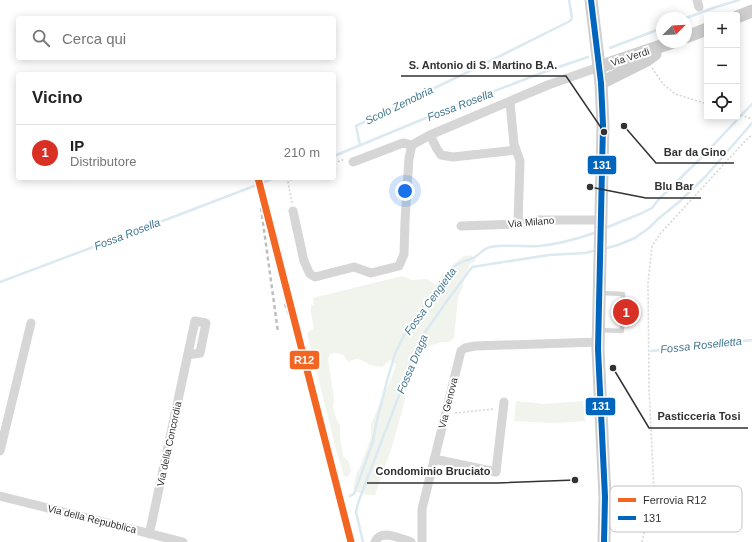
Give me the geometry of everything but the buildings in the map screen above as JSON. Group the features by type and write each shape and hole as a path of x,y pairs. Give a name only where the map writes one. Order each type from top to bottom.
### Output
{"main road":[{"path":"590,0 601,84 603,125 598,336 605,497 604,542"},
{"path":"740,16 752,11"},
{"path":"692,35 704,30"},
{"name":"Via Verdi","path":"599,67 658,48"},
{"name":"Via Verdi","path":"601,84 647,60 660,48"}],"street":[{"path":"353,162 403,143 412,145 430,135 548,85 599,67"},
{"path":"510,102 514,144 520,161 518,224"},
{"path":"430,135 441,155 453,157 516,150"},
{"path":"293,211 304,261 310,274 315,277 354,267 371,273 399,266 404,254 409,158 412,145"},
{"name":"Via Milano","path":"461,226 518,224 539,220 601,220"},
{"path":"0,451 31,323"},
{"name":"Via Genova","path":"422,542 422,509 461,351 465,348 475,346 598,336"},
{"name":"Via della Concordia","path":"149,534 188,355"},
{"path":"434,459 496,472 504,402"},
{"name":"Via della Repubblica","path":"0,496 183,542"},
{"path":"375,542 376,538 387,534 411,542"}],"lane":[{"path":"599,293 623,294 623,306"},
{"path":"598,336 622,331 622,319"}],"path":[{"path":"647,60 663,84 675,94 704,103"},
{"path":"740,115 752,118"},
{"path":"654,486 649,388 648,283 652,246 660,234 752,135"},
{"path":"290,180 288,182 293,211"},
{"path":"445,414 493,409"},
{"path":"642,542 644,532"}],"shaded area":[{"path":"471,255 476,261 470,264 458,297 454,338 449,342 441,342 429,346 416,358 409,375 404,404 390,453 375,495 361,494 353,489 356,474 361,465 371,437 371,424 396,364 390,360 382,367 372,366 358,359 349,362 344,355 336,353 330,354 328,359 334,399 333,407 340,425 343,456 349,462 351,470 348,477 344,476 307,333 314,329 311,312 311,305 314,306 313,298 402,276 412,280 427,279 436,285 443,273 464,256"},
{"path":"516,401 544,404 583,401 585,421 555,423 514,421"}],"waterway":[{"name":"Scolo Zenobria","path":"360,145 356,126 570,21 572,18 569,0"},
{"name":"Fossa Rosella","path":"692,16 739,0"},
{"name":"Fossa Rosella","path":"610,48 656,30"},
{"name":"Fossa Rosella","path":"336,155 450,108 588,57"},
{"name":"Fossa Cengietta","path":"608,227 652,208 752,104"},
{"name":"Fossa Draga","path":"607,248 635,238 649,228 706,176 752,123"},
{"name":"Fossa Rosella","path":"264,182 270,180"},
{"name":"Fossa Rosella","path":"0,282 254,186"},
{"name":"Fossa Cengietta","path":"350,496 354,494 373,441 377,420 395,354 413,320 453,268 461,262 475,257 483,250 490,247 540,246 567,241 594,233"},
{"name":"Fossa Draga","path":"363,542 356,512 358,503 421,338 472,267 549,255 585,253 593,251"},
{"name":"Fossa Roselletta","path":"651,351 752,340"}],"railway":[{"path":"261,208 278,332"},
{"path":"285,304 301,347"}],"rail line":[{"name":"R12","path":"259,180 351,542"}],"transit line":[{"name":"131","path":"591,0 601,83 603,125 598,349 605,497 604,542"}],"place":[{"name":"Bar da Gino","path":"624,126"},
{"name":"S. Antonio di S. Martino B.A.","path":"604,132"},
{"name":"Blu Bar","path":"590,187"},
{"name":"IP","path":"626,312"},
{"name":"Pasticceria Tosi","path":"613,368"},
{"name":"Condomimio Bruciato","path":"575,480"}]}
